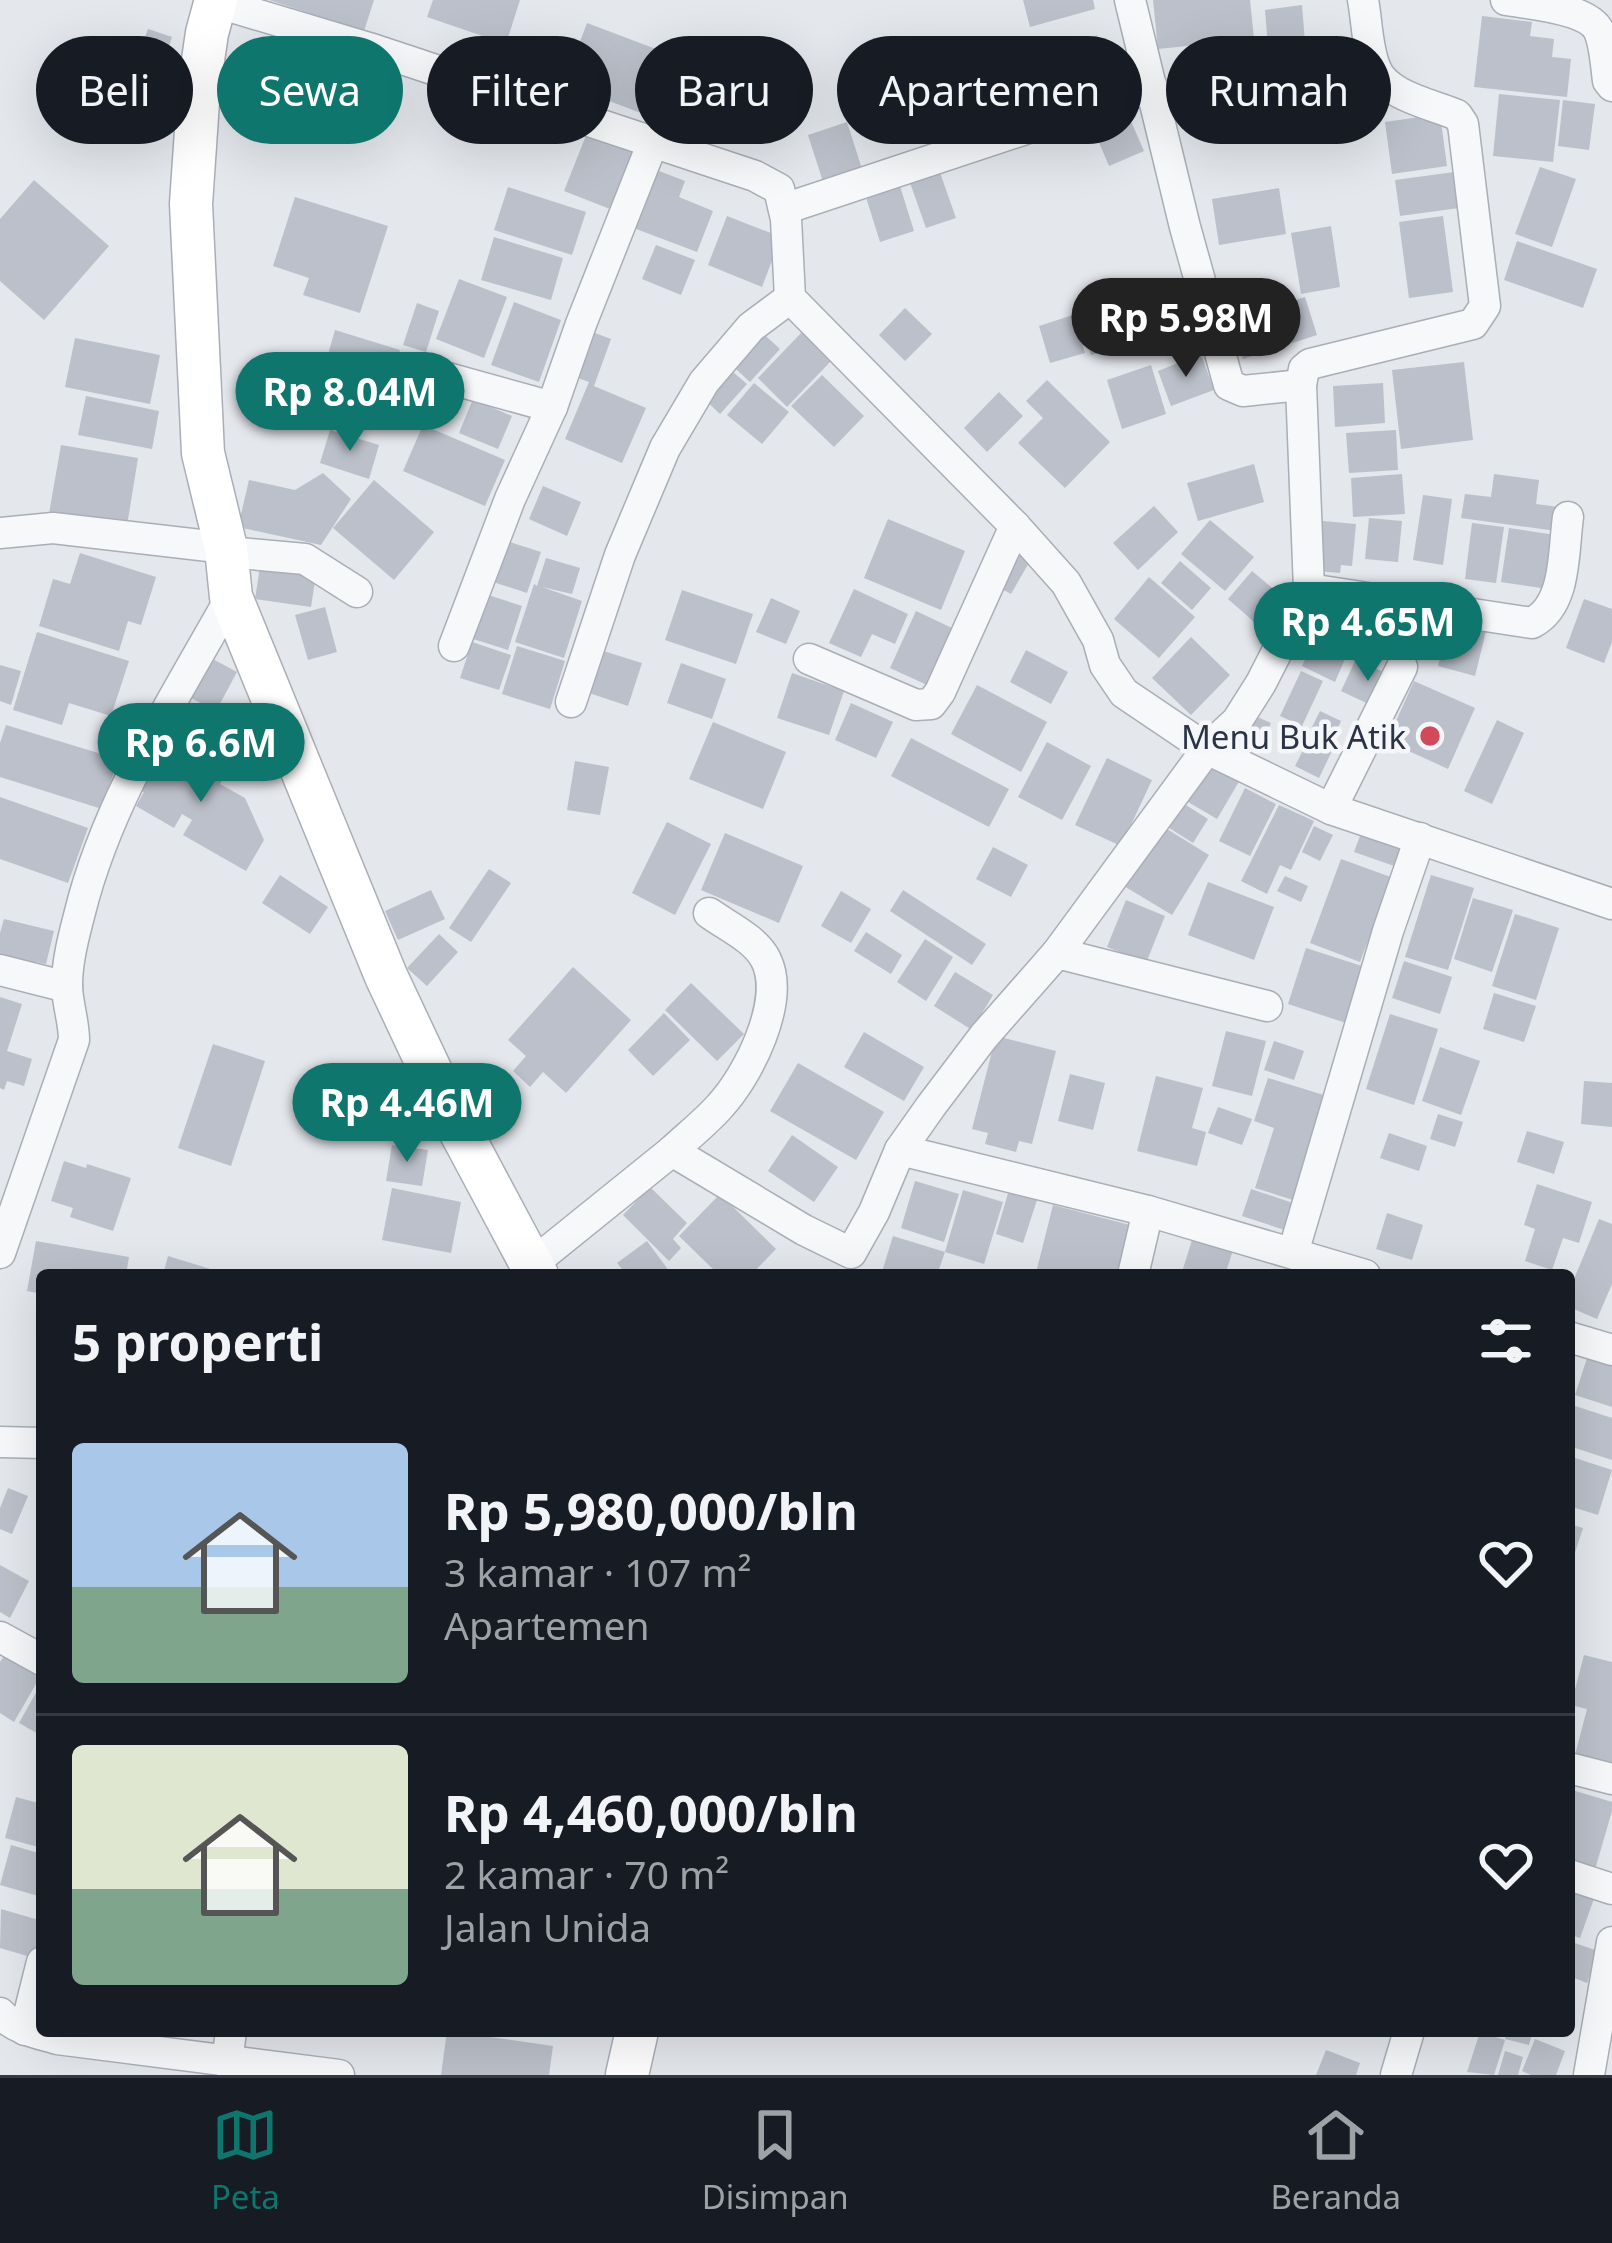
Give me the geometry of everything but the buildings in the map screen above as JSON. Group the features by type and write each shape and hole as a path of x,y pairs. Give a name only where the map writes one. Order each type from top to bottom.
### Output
{"street":[{"path":"1130,0 1228,385 1243,391 1301,385"},
{"path":"672,1151 860,1264 874,1212 900,1150 984,1036 1057,953 1207,749 1237,721 1309,590 1304,369 1473,325 1485,306 1463,124 1457,115 1381,79 1374,66 1364,0"},
{"path":"1506,0 1591,21 1599,32 1612,86"},
{"path":"635,136 215,1 199,87 191,204 203,453 226,548 231,597 386,976 449,1110 534,1269 723,1104 760,1044 772,996 768,963 757,946 709,913"},
{"path":"784,208 1152,87"},
{"path":"454,646 652,144"},
{"path":"659,144 755,176 779,189 790,298 1066,583 1124,693 1207,749 1331,809 1612,904"},
{"path":"571,702 620,555 665,448 704,382 751,327 790,298"},
{"path":"433,374 552,407"},
{"path":"1309,590 1532,623 1551,610 1568,517"},
{"path":"808,659 916,705 931,704 1015,526"},
{"path":"0,533 52,528 305,559 357,592"},
{"path":"0,1253 74,1040 67,987 88,878 123,792 231,597"},
{"path":"1331,809 1402,667"},
{"path":"1293,1253 1420,838"},
{"path":"1057,953 1267,1006"},
{"path":"0,970 67,987"},
{"path":"900,1150 1148,1210 1338,1269"},
{"path":"1134,1269 1148,1210"},
{"path":"1575,1339 1612,1350"},
{"path":"0,1442 36,1443"},
{"path":"0,1637 36,1657"},
{"path":"1575,1770 1612,1779"},
{"path":"1575,1877 1612,1889"},
{"path":"1588,2075 1608,1995 1612,1942"},
{"path":"13,2022 36,1974"},
{"path":"51,2037 340,2075"},
{"path":"227,2062 230,2037"},
{"path":"627,2075 636,2037"},
{"path":"1399,2075 1407,2037"},
{"path":"1399,2075 1405,2071 1422,2075"}],"place":[{"name":"Menu Buk Atik","path":"1430,736"}]}
